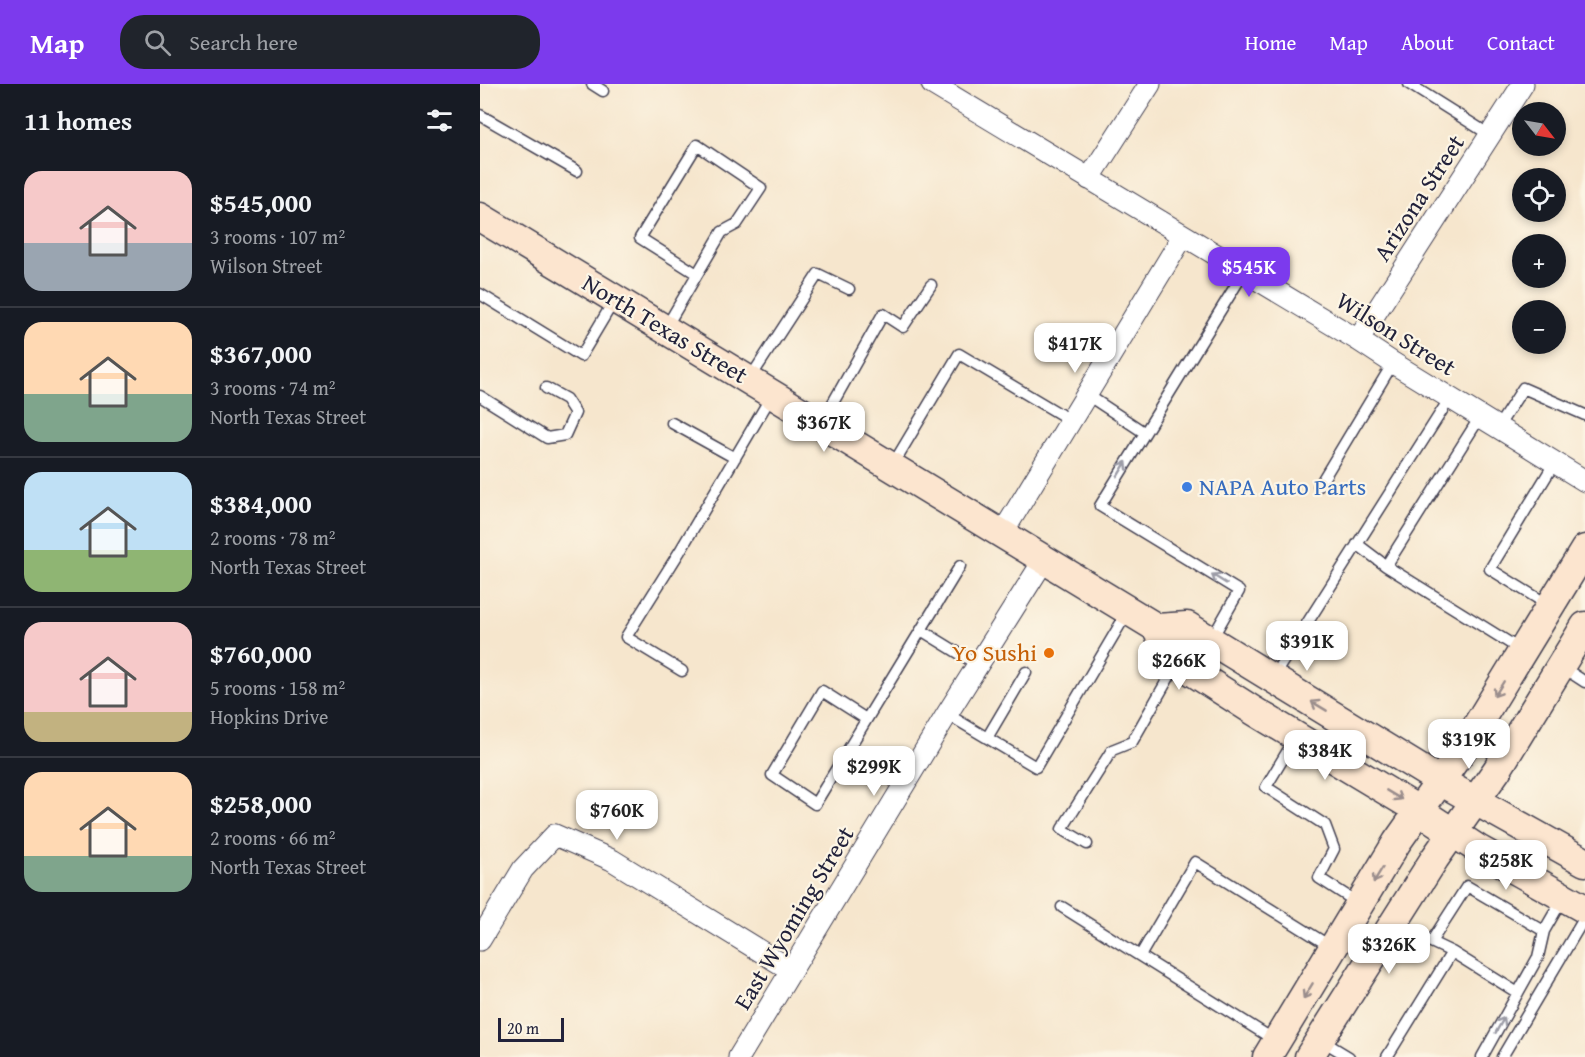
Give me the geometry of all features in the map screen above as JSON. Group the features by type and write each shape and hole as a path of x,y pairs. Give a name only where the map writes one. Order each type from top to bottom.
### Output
{"main road":[{"name":"North Texas Street","path":"480,217 1157,628"},
{"path":"1272,1049 1397,842 1460,753 1585,549"},
{"path":"1574,902 1452,833 1177,662 1168,656 1157,628 1187,626 1440,781 1585,862"},
{"path":"1315,1049 1452,833 1497,770 1585,626"}],"street":[{"name":"Wilson Street","path":"932,84 1358,340 1585,481"},
{"path":"1089,179 1150,84"},
{"name":"Arizona Street","path":"1358,340 1523,84"},
{"path":"1002,534 1183,236"},
{"name":"East Wyoming Street","path":"739,1057 947,714 1044,560"},
{"path":"480,940 523,869 555,835 612,860 792,970"}],"lane":[{"path":"592,84 603,91"},
{"path":"1409,84 1490,135"},
{"path":"480,115 577,171"},
{"path":"665,329 722,232 737,224 760,188 697,145 640,238 697,274"},
{"path":"1211,640 1239,591 1100,506 1244,272"},
{"path":"682,671 626,637 735,458 760,387 818,274 849,289"},
{"path":"821,424 883,314 903,327 931,285"},
{"path":"480,294 581,356 615,298"},
{"path":"891,467 959,354 1070,420"},
{"path":"1319,486 1393,363"},
{"path":"480,396 547,438 565,435 575,413 566,399 546,388"},
{"path":"1386,566 1489,422 1523,388 1585,415"},
{"path":"1086,394 1144,433"},
{"path":"1272,678 1450,398"},
{"path":"672,423 735,458"},
{"path":"1550,606 1490,569 1555,462"},
{"path":"1357,544 1386,566 1522,651"},
{"path":"866,719 822,691 772,775 815,804 960,566"},
{"path":"947,714 1036,767 1128,611"},
{"path":"921,630 978,665"},
{"path":"1087,844 1062,829 1112,750 1132,742 1177,662"},
{"path":"1560,666 1585,682"},
{"path":"987,738 1026,672"},
{"path":"1296,736 1266,787 1325,825 1334,849 1319,878 1360,905"},
{"path":"1140,956 1195,862 1334,948"},
{"path":"1431,942 1467,886 1544,931"},
{"path":"1482,1057 1538,957 1544,931 1574,902"},
{"path":"1062,907 1140,956 1272,1049"},
{"path":"1502,1057 1585,917"},
{"path":"1394,922 1452,952 1518,993"},
{"path":"1387,1057 1452,952"},
{"path":"1315,1049 1349,1057"}],"place":[{"name":"NAPA Auto Parts","path":"1187,487"},
{"name":"Yo Sushi","path":"1049,653"}]}
